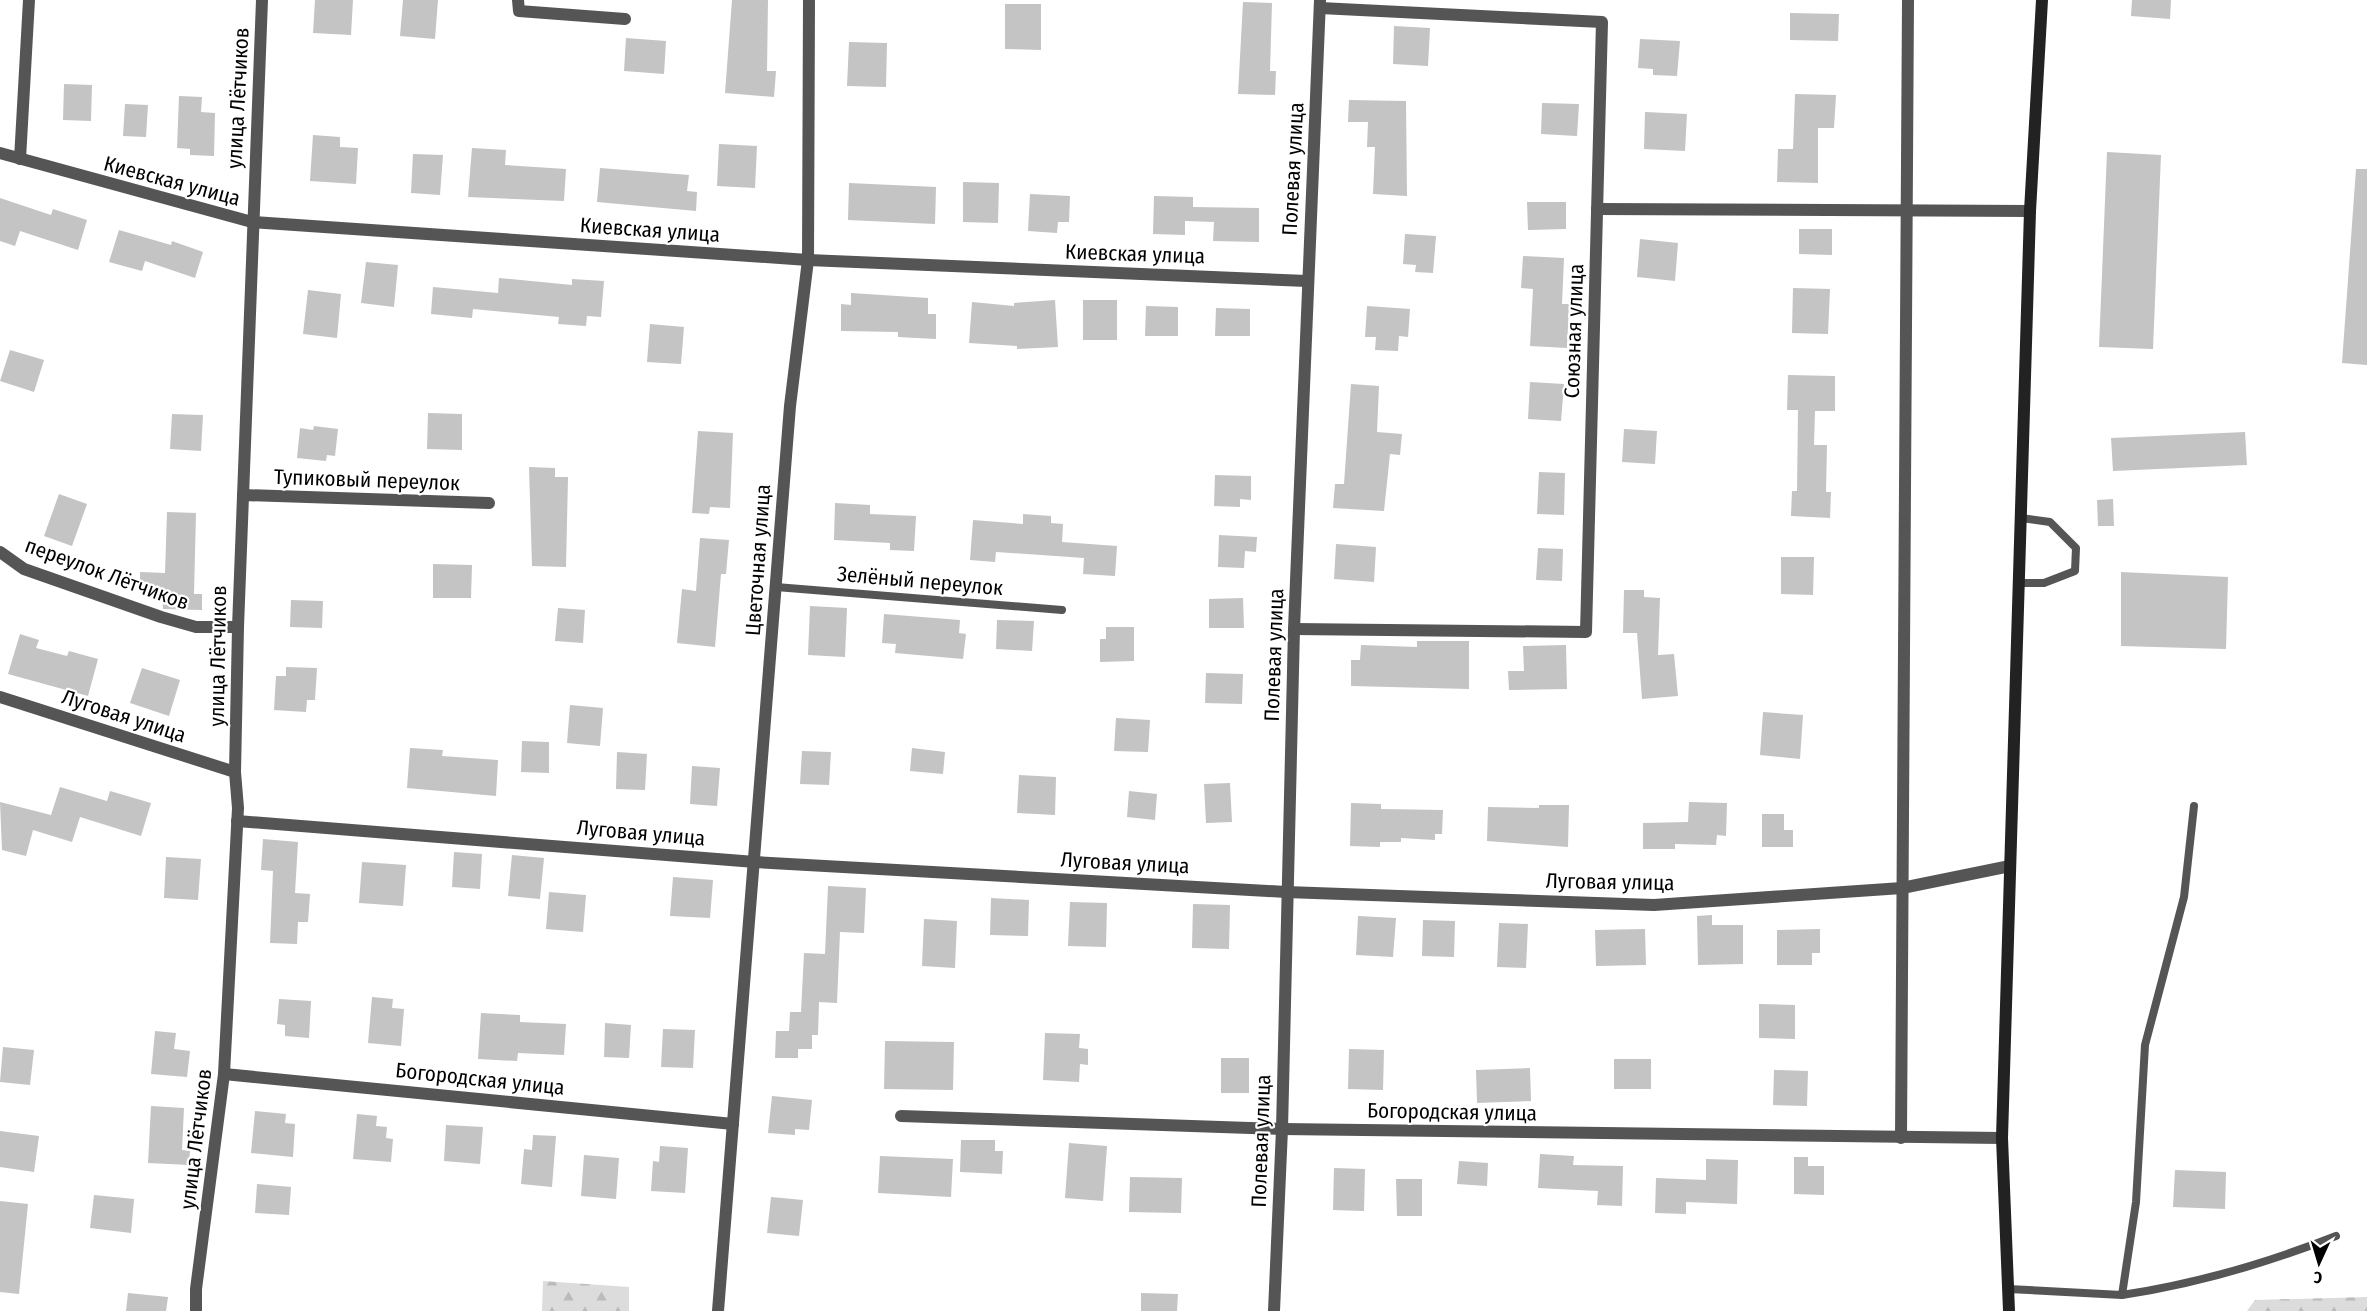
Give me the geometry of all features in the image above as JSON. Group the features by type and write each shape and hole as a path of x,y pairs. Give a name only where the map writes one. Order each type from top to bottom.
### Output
{"main road":[{"path":"2009,1311 2002,1138 2030,211 2042,0"}],"street":[{"path":"20,159 29,0"},
{"name":"улица Лётчиков","path":"196,1311 196,1289 224,1074 237,821 235,772 238,627 262,0"},
{"path":"518,0 519,11 625,19"},
{"name":"Цветочная улица","path":"718,1311 790,406 808,260 809,0"},
{"path":"1901,1138 1908,0"},
{"name":"Союзная улица","path":"1294,629 1586,632 1602,22 1320,4"},
{"name":"Полевая улица","path":"1274,1311 1282,1129 1294,629 1320,4"},
{"name":"Киевская улица","path":"0,153 252,222 808,260 1307,281"},
{"path":"1597,209 1906,208 2030,211"},
{"name":"Тупиковый переулок","path":"243,495 489,503"},
{"name":"переулок Лётчиков","path":"0,552 24,569 162,617 196,627 238,627"},
{"name":"Луговая улица","path":"0,697 235,772"},
{"name":"Луговая улица","path":"237,821 755,862 1286,892 1654,905 1902,888 2010,866"},
{"name":"Богородская улица","path":"224,1074 733,1124"},
{"name":"Богородская улица","path":"902,1116 1282,1129 2002,1138"}],"lane":[{"path":"2019,583 2044,583 2075,571 2076,548 2050,522 2021,518"},
{"name":"Зелёный переулок","path":"776,587 1062,610"},
{"path":"2122,1295 2136,1202 2145,1045 2184,897 2194,806"},
{"path":"2008,1289 2122,1295 2156,1290 2235,1270 2336,1236"}],"green space":[{"path":"543,1281 629,1287 629,1311 542,1311"},
{"path":"2367,1297 2367,1311 2247,1311 2255,1300"}],"building":[{"path":"315,0 353,0 351,35 313,33"},
{"path":"403,0 438,0 435,39 400,36"},
{"path":"732,0 768,0 767,71 776,71 774,97 725,93"},
{"path":"2132,0 2171,0 2170,19 2131,16"},
{"path":"1243,2 1272,3 1270,71 1276,71 1275,95 1238,94"},
{"path":"1005,4 1041,4 1041,50 1005,49"},
{"path":"1790,13 1839,14 1838,41 1790,40"},
{"path":"1394,26 1430,28 1428,66 1393,64"},
{"path":"626,38 666,41 664,74 624,71"},
{"path":"1640,39 1680,41 1677,76 1653,75 1653,69 1638,68"},
{"path":"849,42 887,43 886,87 847,86"},
{"path":"64,84 92,85 91,121 63,120"},
{"path":"1795,94 1836,95 1834,128 1818,128 1818,183 1777,182 1778,149 1793,149"},
{"path":"179,96 202,97 201,112 215,113 214,156 190,155 190,149 177,148"},
{"path":"1349,100 1406,101 1407,196 1373,194 1375,147 1367,147 1368,122 1348,122"},
{"path":"1542,103 1579,104 1577,136 1541,134"},
{"path":"125,104 148,105 146,137 123,136"},
{"path":"1645,112 1687,114 1685,151 1644,149"},
{"path":"313,135 340,137 340,147 358,148 356,184 310,181"},
{"path":"719,144 757,146 755,188 717,186"},
{"path":"472,148 506,150 505,165 566,169 564,201 468,197"},
{"path":"2107,152 2161,155 2153,349 2099,347"},
{"path":"413,154 443,155 440,195 411,193"},
{"path":"600,168 689,175 687,191 697,192 696,211 597,202"},
{"path":"2356,169 2367,169 2367,365 2342,363"},
{"path":"963,182 999,183 998,223 963,222"},
{"path":"849,183 936,187 935,224 848,220"},
{"path":"1030,194 1070,196 1069,222 1058,222 1057,233 1028,231"},
{"path":"1154,196 1193,197 1193,207 1259,208 1259,242 1213,241 1214,222 1185,221 1185,235 1153,234"},
{"path":"0,198 51,215 53,209 87,220 78,250 20,231 15,246 0,241"},
{"path":"1527,202 1566,202 1566,229 1528,230"},
{"path":"1799,229 1832,229 1832,255 1799,254"},
{"path":"119,230 171,245 172,241 203,252 195,278 145,261 142,271 109,262"},
{"path":"1405,234 1436,236 1433,273 1415,272 1416,265 1403,264"},
{"path":"1640,239 1678,243 1675,281 1637,277"},
{"path":"1523,256 1564,258 1562,304 1569,304 1567,348 1530,346 1533,289 1521,288"},
{"path":"366,262 398,265 394,307 361,303"},
{"path":"499,278 572,285 572,279 604,281 601,317 587,316 586,326 558,324 559,317 473,309 472,318 431,314 433,287 498,293"},
{"path":"1793,288 1830,289 1828,334 1792,333"},
{"path":"308,290 341,294 337,338 303,334"},
{"path":"851,293 928,298 928,314 936,314 936,339 898,337 898,332 841,331 841,304 851,305"},
{"path":"1055,300 1058,347 1017,349 1017,346 969,343 972,302 1014,306 1014,303"},
{"path":"1083,300 1117,300 1117,340 1083,340"},
{"path":"1146,306 1178,307 1178,336 1145,336"},
{"path":"1367,306 1410,309 1408,337 1399,336 1398,351 1375,350 1376,337 1365,337"},
{"path":"1216,308 1250,309 1250,336 1215,336"},
{"path":"650,324 684,327 681,364 647,362"},
{"path":"10,350 44,360 34,392 0,381"},
{"path":"1788,375 1835,376 1835,411 1815,411 1814,445 1827,445 1826,492 1831,492 1830,518 1791,516 1792,491 1797,491 1798,410 1787,410"},
{"path":"1530,382 1564,384 1561,421 1528,419"},
{"path":"1351,384 1379,386 1377,432 1402,434 1400,455 1390,454 1384,511 1333,508 1335,484 1344,484"},
{"path":"428,413 462,414 462,450 427,449"},
{"path":"172,414 203,415 201,451 170,449"},
{"path":"314,426 338,429 335,456 327,455 326,461 297,458 300,428 313,430"},
{"path":"1624,429 1657,431 1655,464 1622,462"},
{"path":"698,431 733,433 730,508 710,507 709,514 692,513"},
{"path":"2245,432 2247,465 2113,471 2111,438"},
{"path":"529,467 555,468 555,477 568,477 566,567 532,566"},
{"path":"1539,472 1565,473 1564,515 1537,514"},
{"path":"1215,475 1251,476 1251,500 1240,499 1240,507 1214,506"},
{"path":"59,494 87,504 72,546 44,536"},
{"path":"2113,499 2114,526 2098,526 2097,500"},
{"path":"835,503 870,505 870,514 916,516 914,551 890,550 890,543 834,540"},
{"path":"167,512 196,513 194,594 202,594 202,610 163,609 162,594 140,593 140,572 165,573"},
{"path":"1023,514 1051,516 1051,523 1063,524 1062,542 1117,546 1115,576 1083,574 1084,558 996,552 995,562 970,560 973,520 1023,524"},
{"path":"1219,535 1257,537 1256,552 1245,551 1244,568 1218,567"},
{"path":"700,538 729,540 726,574 721,574 715,647 677,643 682,589 696,591"},
{"path":"1336,544 1376,547 1374,582 1334,579"},
{"path":"1538,548 1563,549 1562,581 1536,580"},
{"path":"1781,557 1814,557 1813,595 1781,594"},
{"path":"433,564 472,565 471,598 433,598"},
{"path":"2121,572 2228,577 2226,649 2121,646"},
{"path":"1624,590 1644,590 1644,597 1660,598 1658,655 1674,654 1678,696 1642,699 1637,633 1623,633"},
{"path":"1243,598 1244,628 1209,628 1209,599"},
{"path":"291,600 323,601 322,628 290,627"},
{"path":"810,606 847,608 845,657 808,655"},
{"path":"558,608 585,610 583,643 555,641"},
{"path":"884,614 960,620 959,633 966,634 963,659 895,653 896,644 882,643"},
{"path":"997,620 1034,621 1032,651 996,649"},
{"path":"1106,627 1134,627 1134,661 1100,662 1100,639 1106,639"},
{"path":"20,634 39,640 36,648 67,656 69,651 98,659 88,696 8,674"},
{"path":"1417,641 1469,641 1469,689 1351,686 1351,660 1360,660 1361,645 1417,647"},
{"path":"1566,645 1567,689 1509,690 1508,671 1524,671 1523,646"},
{"path":"286,667 317,668 315,700 307,700 306,712 274,710 276,676 286,676"},
{"path":"142,668 180,680 169,716 130,703"},
{"path":"1206,673 1243,674 1242,704 1205,703"},
{"path":"570,705 603,708 600,746 567,743"},
{"path":"1763,712 1803,715 1800,759 1760,755"},
{"path":"1116,718 1150,720 1148,752 1114,751"},
{"path":"522,741 549,742 549,773 521,772"},
{"path":"410,748 443,750 442,756 498,760 496,796 407,788"},
{"path":"912,748 945,752 943,774 910,771"},
{"path":"802,751 831,752 829,785 800,784"},
{"path":"617,752 647,754 645,790 616,789"},
{"path":"692,766 720,768 717,806 690,804"},
{"path":"1019,775 1056,777 1055,815 1017,813"},
{"path":"1230,783 1232,822 1206,823 1204,784"},
{"path":"60,787 107,801 110,791 151,803 141,836 80,817 72,842 33,830 26,856 2,850 0,802 51,815"},
{"path":"1129,791 1157,794 1155,820 1127,817"},
{"path":"1689,802 1727,803 1726,836 1717,835 1716,845 1675,844 1675,849 1643,849 1643,823 1688,822"},
{"path":"1351,803 1381,804 1381,809 1443,810 1442,834 1435,834 1435,840 1401,838 1401,842 1380,842 1380,847 1350,846"},
{"path":"1539,805 1569,805 1568,847 1487,841 1488,807 1539,808"},
{"path":"1762,814 1784,814 1784,830 1793,830 1793,847 1762,847"},
{"path":"263,839 298,842 295,893 310,894 308,922 298,922 297,944 270,943 273,871 261,870"},
{"path":"454,852 482,854 480,889 452,887"},
{"path":"512,855 544,858 540,899 508,896"},
{"path":"166,857 201,859 198,900 164,898"},
{"path":"362,862 406,865 403,906 359,903"},
{"path":"673,877 713,880 710,918 670,916"},
{"path":"828,886 866,888 864,933 840,932 837,1003 819,1002 818,1035 812,1035 812,1049 798,1049 798,1058 775,1058 776,1031 789,1031 790,1012 801,1012 804,953 825,954"},
{"path":"549,892 586,895 583,932 546,929"},
{"path":"991,898 1029,900 1028,936 990,935"},
{"path":"1070,902 1107,903 1106,947 1068,946"},
{"path":"1193,904 1230,905 1229,949 1192,948"},
{"path":"1712,915 1712,925 1743,925 1743,964 1698,965 1697,916"},
{"path":"1358,916 1396,918 1393,957 1356,955"},
{"path":"924,919 957,921 955,968 922,966"},
{"path":"1423,920 1455,921 1454,957 1422,956"},
{"path":"1499,923 1528,924 1526,968 1497,967"},
{"path":"1645,929 1646,965 1596,966 1595,930"},
{"path":"1820,929 1820,953 1812,953 1812,965 1777,965 1777,930"},
{"path":"372,997 393,999 392,1008 404,1009 401,1046 368,1043"},
{"path":"279,999 311,1001 309,1038 285,1036 285,1025 277,1024"},
{"path":"1759,1004 1795,1005 1795,1039 1759,1038"},
{"path":"481,1013 520,1015 520,1022 566,1024 564,1055 518,1053 517,1061 478,1059"},
{"path":"605,1023 631,1025 629,1058 604,1057"},
{"path":"663,1029 695,1030 693,1068 661,1067"},
{"path":"155,1031 176,1033 174,1049 190,1051 187,1077 151,1074"},
{"path":"1045,1033 1080,1034 1079,1048 1088,1049 1088,1065 1080,1064 1079,1082 1043,1080"},
{"path":"885,1041 954,1042 953,1090 884,1089"},
{"path":"3,1047 34,1050 30,1085 0,1082"},
{"path":"1349,1049 1384,1050 1383,1090 1348,1089"},
{"path":"1221,1058 1249,1058 1249,1093 1221,1093"},
{"path":"1614,1059 1651,1059 1651,1089 1614,1089"},
{"path":"1530,1068 1531,1101 1477,1103 1476,1070"},
{"path":"1774,1070 1808,1071 1807,1106 1773,1105"},
{"path":"772,1096 812,1100 809,1130 795,1129 795,1135 768,1133"},
{"path":"151,1106 184,1108 182,1150 190,1151 189,1165 148,1163"},
{"path":"255,1111 286,1114 285,1123 295,1124 293,1157 251,1153"},
{"path":"357,1114 377,1116 376,1126 387,1127 386,1138 393,1139 391,1162 353,1159"},
{"path":"446,1125 483,1127 480,1164 444,1161"},
{"path":"0,1131 39,1136 34,1172 0,1167"},
{"path":"533,1135 556,1136 552,1187 521,1184 524,1149 532,1150"},
{"path":"961,1140 995,1140 995,1151 1003,1151 1002,1174 960,1172"},
{"path":"1069,1143 1107,1146 1103,1201 1065,1198"},
{"path":"660,1146 688,1148 685,1193 651,1191 653,1161 659,1162"},
{"path":"1540,1154 1574,1156 1573,1165 1623,1166 1622,1206 1597,1205 1598,1191 1538,1188"},
{"path":"584,1155 619,1158 616,1199 581,1196"},
{"path":"880,1156 953,1159 951,1197 878,1193"},
{"path":"1794,1157 1808,1157 1808,1166 1824,1166 1824,1195 1794,1194"},
{"path":"1706,1159 1738,1160 1737,1204 1686,1202 1686,1214 1655,1213 1656,1178 1706,1180"},
{"path":"1459,1161 1488,1163 1487,1186 1457,1184"},
{"path":"1334,1168 1365,1169 1364,1211 1333,1210"},
{"path":"2175,1170 2226,1172 2225,1209 2173,1207"},
{"path":"1130,1177 1182,1178 1181,1213 1129,1212"},
{"path":"1396,1179 1422,1179 1422,1216 1397,1216"},
{"path":"257,1184 291,1187 289,1215 255,1213"},
{"path":"94,1195 134,1199 131,1233 90,1228"},
{"path":"771,1197 803,1200 799,1236 767,1233"},
{"path":"0,1201 28,1204 19,1294 0,1292"},
{"path":"128,1293 168,1297 166,1311 126,1311"},
{"path":"1141,1293 1178,1294 1177,1311 1141,1311"}]}
